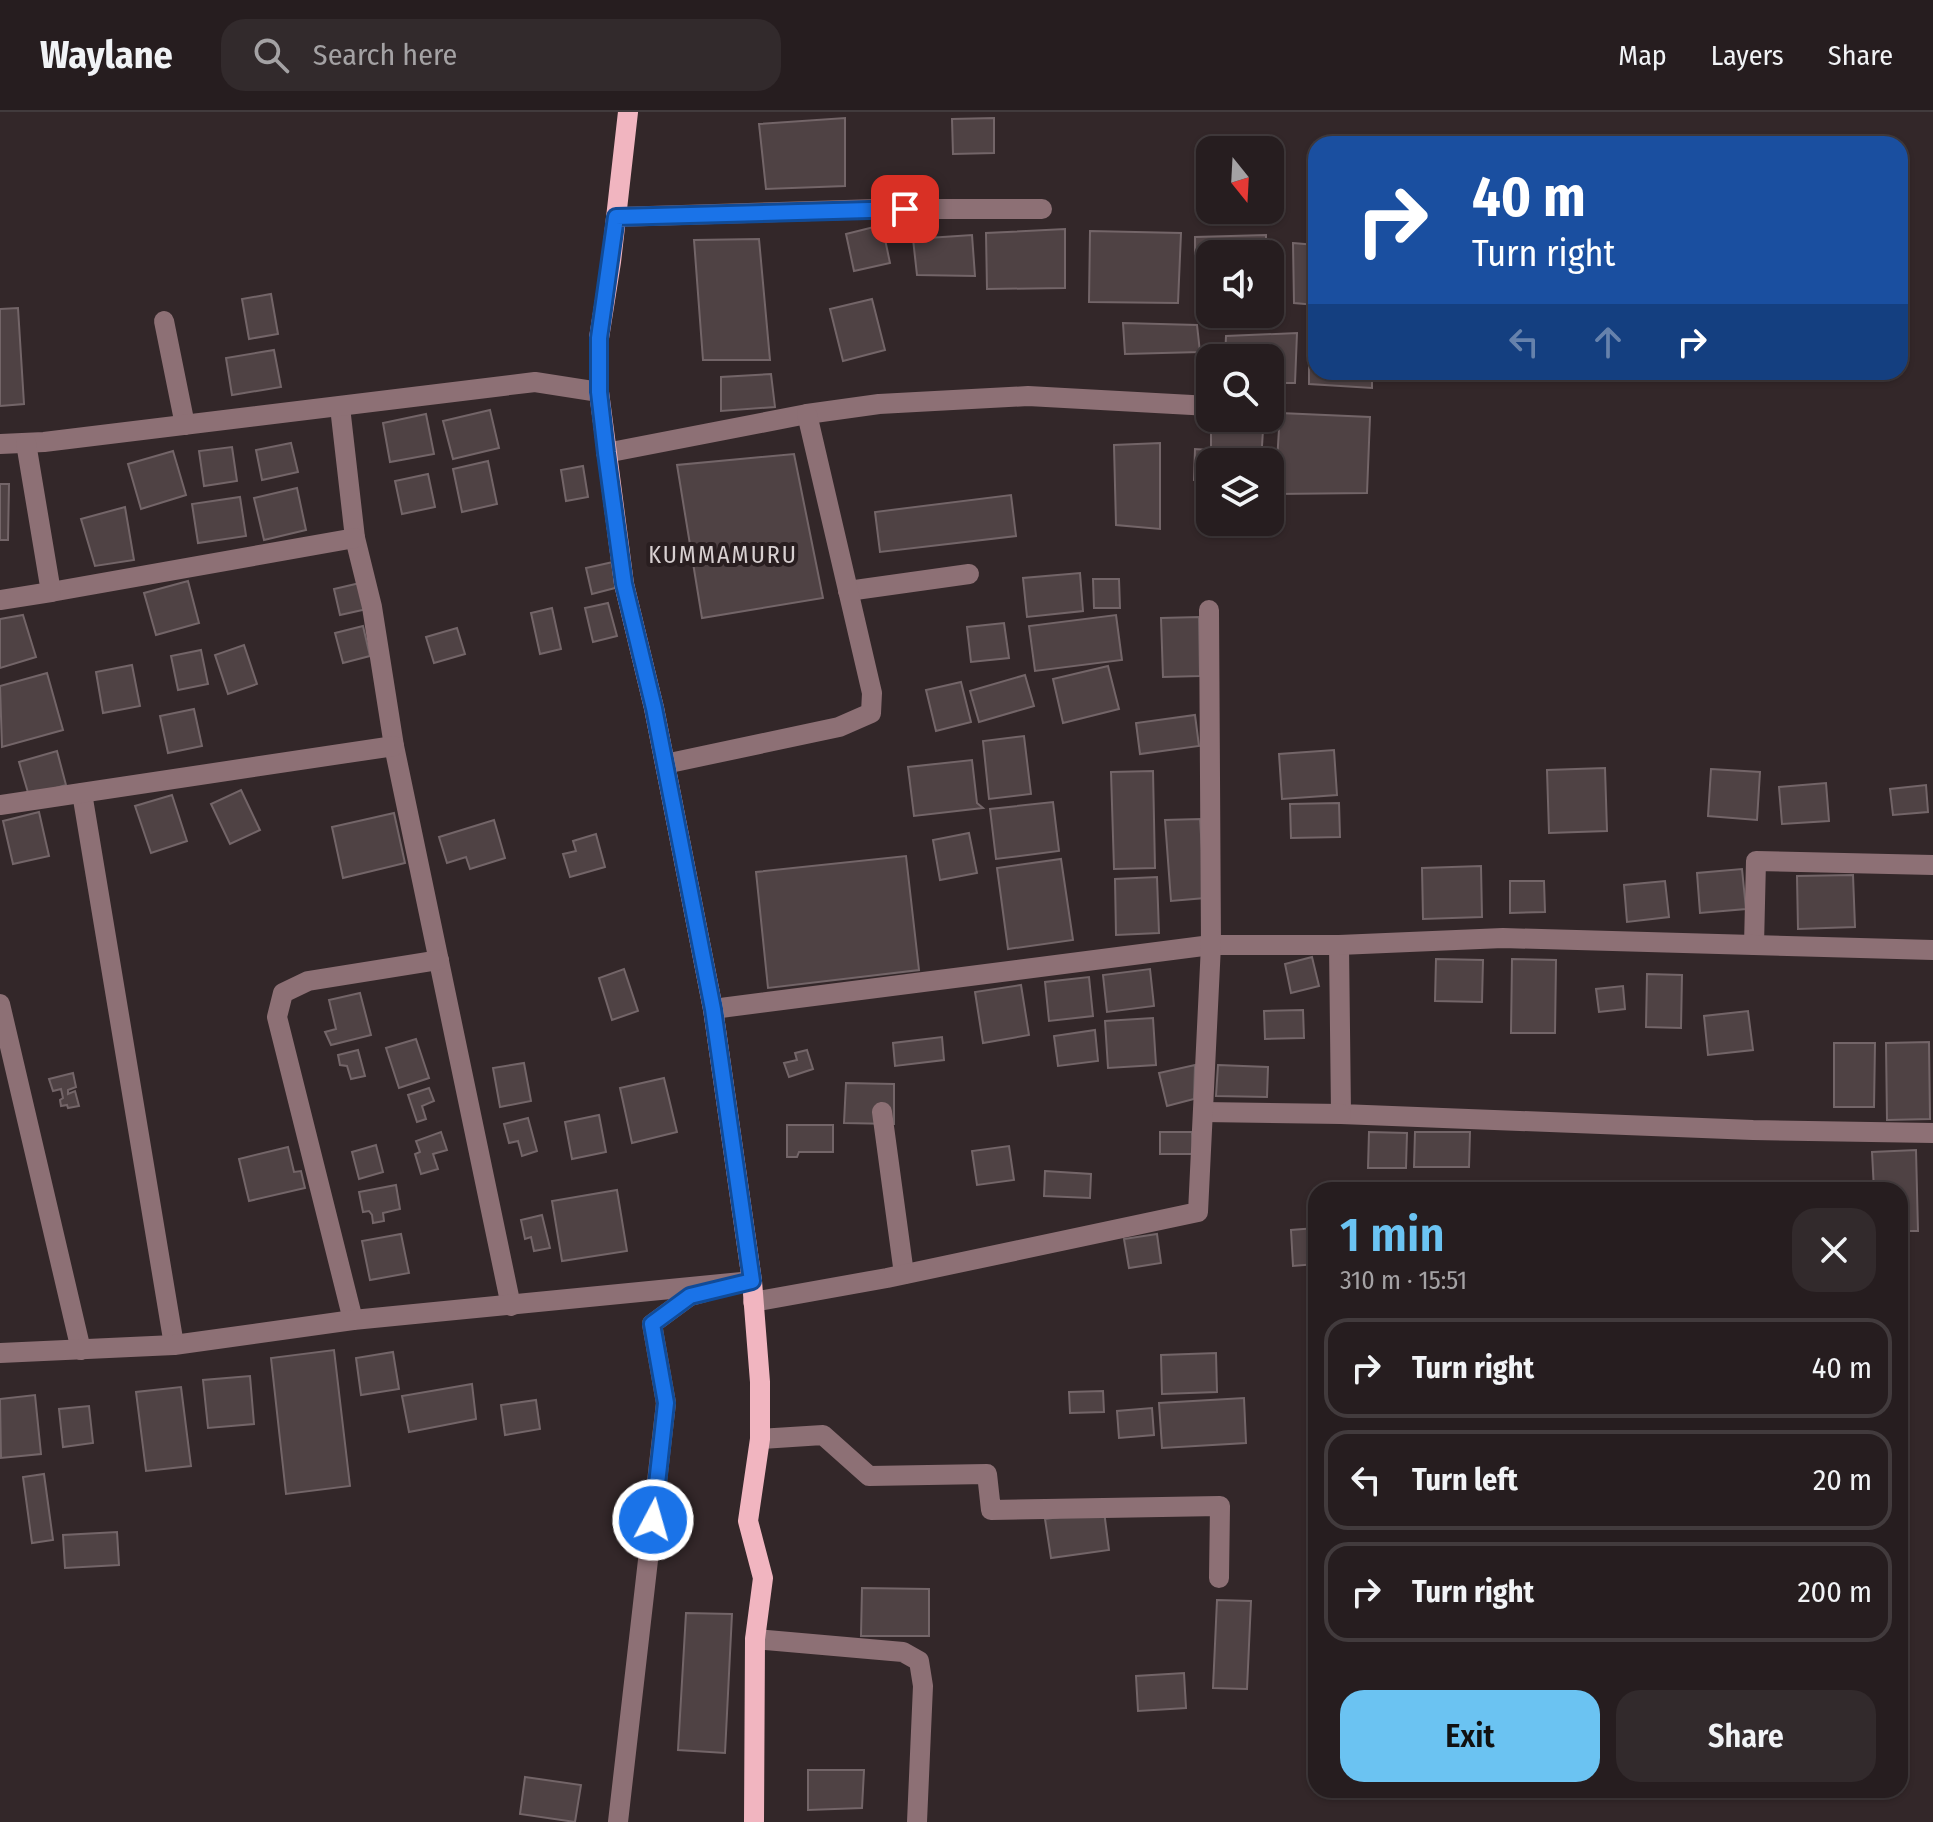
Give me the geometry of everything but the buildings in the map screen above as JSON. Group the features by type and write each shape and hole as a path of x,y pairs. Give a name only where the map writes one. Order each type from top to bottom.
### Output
{"main road":[{"path":"628,112 599,338 599,392 624,584 654,708 713,1009 752,1291 760,1382 760,1439 748,1521 763,1578 755,1639 755,1822"}],"street":[{"path":"616,217 878,209 1042,209"},
{"path":"164,321 185,425"},
{"path":"0,444 185,425 535,382 599,392"},
{"path":"606,453 807,414 879,404 1028,396 1196,405"},
{"path":"340,407 355,538 372,607 394,746 511,1306"},
{"path":"665,764 839,727 871,713 872,693 807,414"},
{"path":"26,443 51,592"},
{"path":"0,600 355,538"},
{"path":"848,591 969,574"},
{"path":"618,1822 666,1403 652,1324 690,1296 904,1274 1198,1212 1211,945 1209,610"},
{"path":"0,805 394,746"},
{"path":"82,793 174,1345"},
{"path":"1754,945 1756,861 1933,865"},
{"path":"713,1009 1211,945 1339,945 1503,938 1933,950"},
{"path":"1339,945 1341,1114"},
{"path":"353,1320 277,1017 283,993 308,981 439,960"},
{"path":"0,1004 81,1350"},
{"path":"882,1112 904,1274"},
{"path":"1203,1112 1933,1133"},
{"path":"0,1353 174,1345 353,1320 511,1306 752,1291"},
{"path":"760,1439 823,1435 869,1476 987,1474 991,1510 1220,1506 1219,1578"},
{"path":"755,1639 903,1652 919,1661 923,1686 917,1822"}],"district":[{"name":"KUMMAMURU","path":"723,555"}],"route":[{"path":"653,1520 666,1403 652,1324 690,1296 752,1281 713,1009 654,708 624,584 606,453 599,392 599,338 616,217 905,209"}]}
